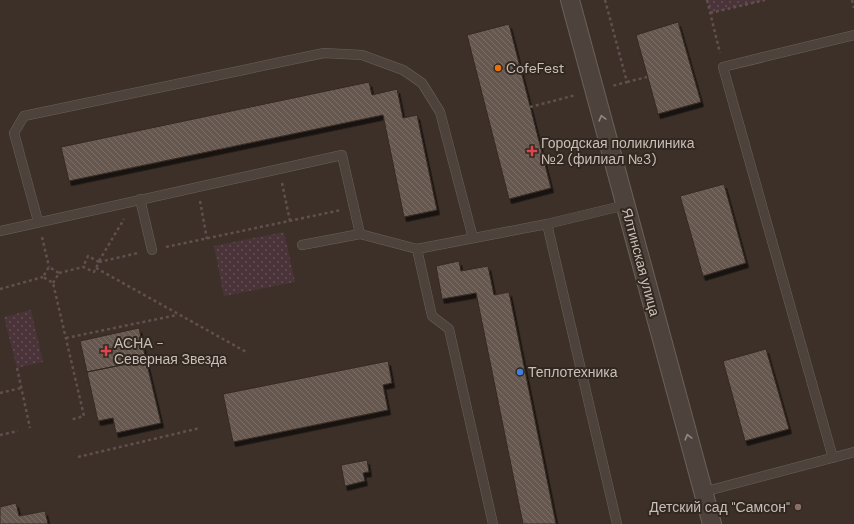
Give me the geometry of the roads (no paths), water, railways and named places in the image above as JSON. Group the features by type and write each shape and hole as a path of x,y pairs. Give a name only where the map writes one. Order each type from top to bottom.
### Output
{"street":[{"name":"Ялтинская улица","path":"570,0 712,524"}],"lane":[{"path":"833,458 723,67 854,35"},
{"path":"38,221 14,133 24,116 324,53 362,54 403,70 422,84 440,112 473,238"},
{"path":"0,231 38,221 342,155 360,234"},
{"path":"138,200 152,250"},
{"path":"302,245 360,234 417,248 547,224 626,205"},
{"path":"547,224 617,524"},
{"path":"417,248 432,316 449,329 492,524"},
{"path":"703,492 854,452"}],"place":[{"name":"CofeFest","path":"498,68"},
{"name":"Городская поликлиника №2 (филиал №3)","path":"532,151"},
{"name":"АСНА - Северная Звезда","path":"106,351"},
{"name":"Теплотехника","path":"520,372"},
{"name":"Детский сад \"Самсон\"","path":"798,507"}]}
